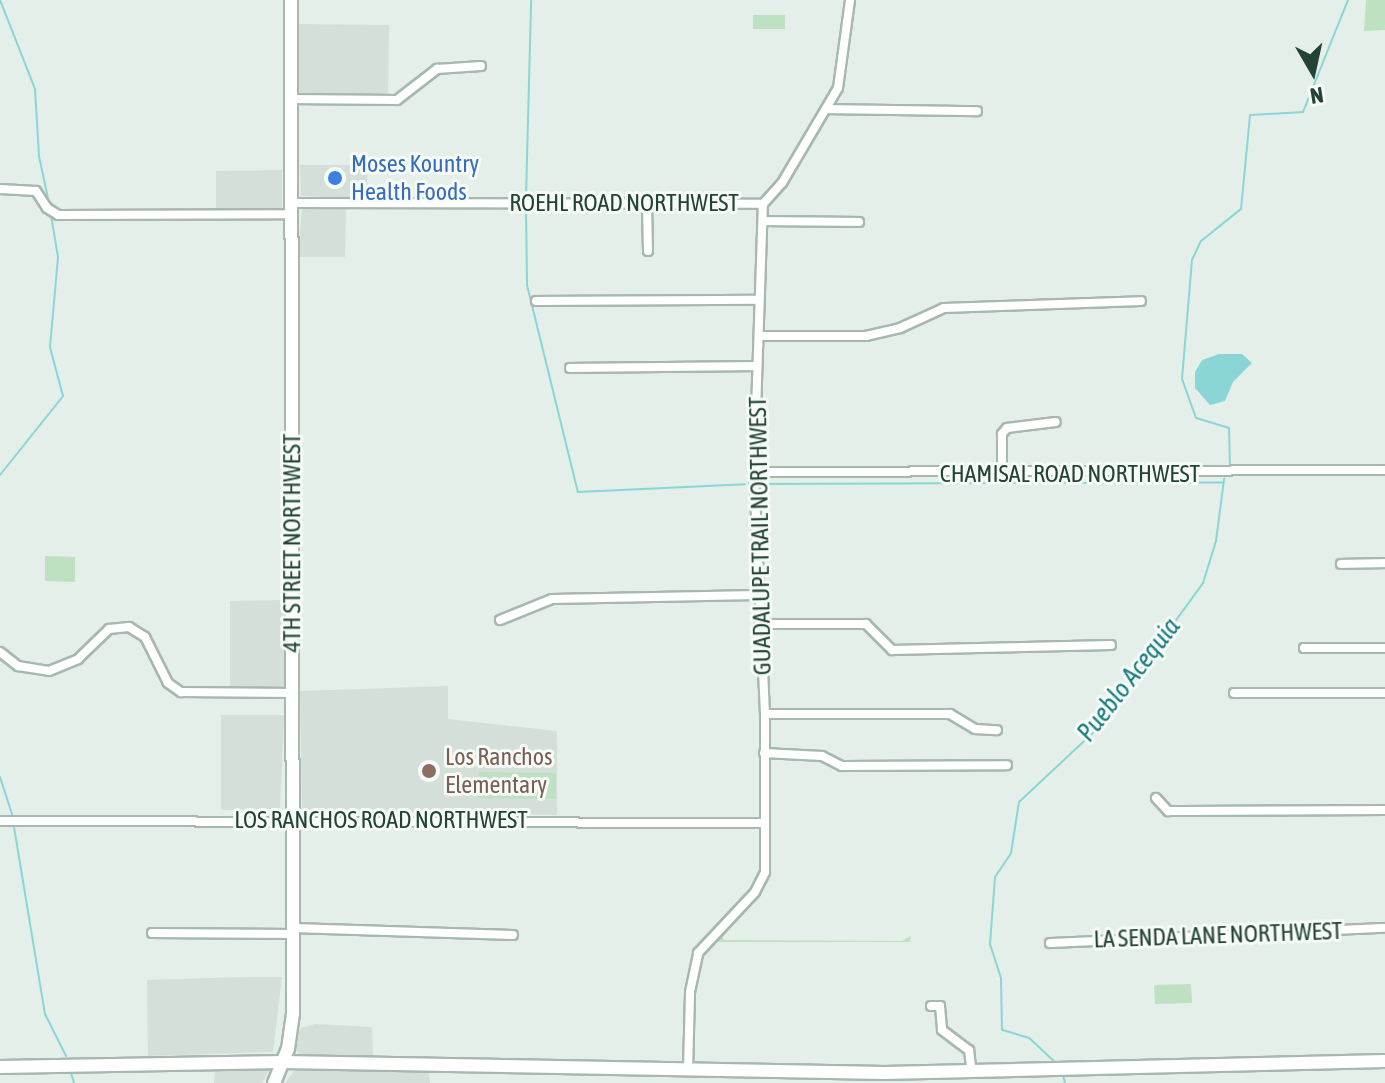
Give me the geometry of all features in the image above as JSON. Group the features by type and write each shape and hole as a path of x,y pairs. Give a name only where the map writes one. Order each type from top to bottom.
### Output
{"street":[{"name":"4TH STREET NORTHWEST","path":"274,1083 292,1033 291,0"},
{"path":"763,204 838,88 850,0"},
{"path":"291,99 397,100 437,69 481,66"},
{"path":"826,109 977,111"},
{"name":"ROEHL ROAD NORTHWEST","path":"0,189 29,188 58,215 292,208 763,204"},
{"path":"647,204 648,251"},
{"name":"GUADALUPE TRAIL NORTHWEST","path":"688,1070 690,992 698,953 755,892 765,872 762,823 765,714 757,595 754,472 763,204"},
{"name":"ROEHL ROAD NORTHWEST","path":"763,221 859,222"},
{"path":"536,301 759,300"},
{"path":"759,336 866,336 958,306 1141,301"},
{"path":"570,368 756,366"},
{"path":"1002,475 1002,434 1007,428 1056,422"},
{"name":"CHAMISAL ROAD NORTHWEST","path":"754,472 1002,475 1385,470"},
{"path":"1341,564 1385,563"},
{"path":"500,620 552,599 757,595"},
{"path":"759,624 866,624 892,650 1111,645"},
{"path":"0,652 18,666 49,671 78,659 109,629 129,627 145,637 168,683 181,692 293,693"},
{"path":"1304,648 1385,648"},
{"path":"1234,693 1385,693"},
{"path":"765,714 950,714 975,729 997,730"},
{"path":"764,753 822,756 842,766 1007,765"},
{"path":"1156,798 1168,811 1385,810"},
{"name":"LOS RANCHOS ROAD NORTHWEST","path":"0,821 293,818 762,823"},
{"name":"LA SENDA LANE NORTHWEST","path":"1050,943 1385,928"},
{"path":"152,933 293,931 513,935"},
{"path":"931,1006 940,1006 942,1030 969,1050 972,1073"},
{"path":"0,1067 283,1062 688,1070 885,1078 1385,1061"}],"shaded area":[{"path":"297,24 389,25 388,104 299,104"},
{"path":"300,165 368,165 366,199 301,196"},
{"path":"282,170 282,211 216,211 216,171"},
{"path":"302,208 346,209 345,257 298,257"},
{"path":"285,600 285,689 230,689 230,601"},
{"name":"Los Ranchos Elementary","path":"448,686 448,719 557,731 557,815 302,811 300,691"},
{"path":"221,715 284,715 280,809 221,810"},
{"path":"282,977 273,1052 148,1056 147,980"},
{"path":"315,1024 372,1027 373,1060 301,1056 296,1050 300,1028"},
{"path":"297,1067 429,1073 430,1083 285,1083"},
{"path":"215,1069 269,1070 262,1083 214,1083"}],"green space":[{"path":"1366,0 1385,0 1385,30 1364,31"},
{"path":"753,15 785,15 785,29 753,29"},
{"path":"45,556 75,557 75,582 45,581"},
{"path":"478,772 556,773 556,799 478,798"},
{"path":"721,934 724,940 902,941 911,936 910,942 710,942"},
{"path":"1191,984 1192,1003 1155,1004 1154,985"}],"water":[{"path":"1219,354 1242,354 1252,363 1233,382 1225,401 1210,405 1195,388 1195,372 1202,360"}],"waterway":[{"path":"0,0 35,89 39,156 49,203"},
{"path":"526,197 531,0"},
{"path":"1230,468 1229,428 1196,418 1182,379 1192,260 1201,241 1241,209 1250,115 1303,112 1348,0"},
{"path":"526,210 527,285 578,492 745,484"},
{"path":"0,475 63,396 50,347 58,257 51,215"},
{"name":"Pueblo Acequia","path":"1057,1064 1029,1038 1002,1030 1001,978 990,944 995,877 1011,853 1019,802 1096,730 1203,583 1216,541 1224,479"},
{"path":"760,484 1223,482"},
{"path":"0,777 12,814"},
{"path":"14,827 45,1014 66,1056"},
{"path":"71,1073 74,1083"},
{"name":"Pueblo Acequia","path":"1063,1075 1065,1083"}],"place":[{"name":"Moses Kountry Health Foods","path":"335,178"},
{"name":"Los Ranchos Elementary","path":"429,771"}]}
